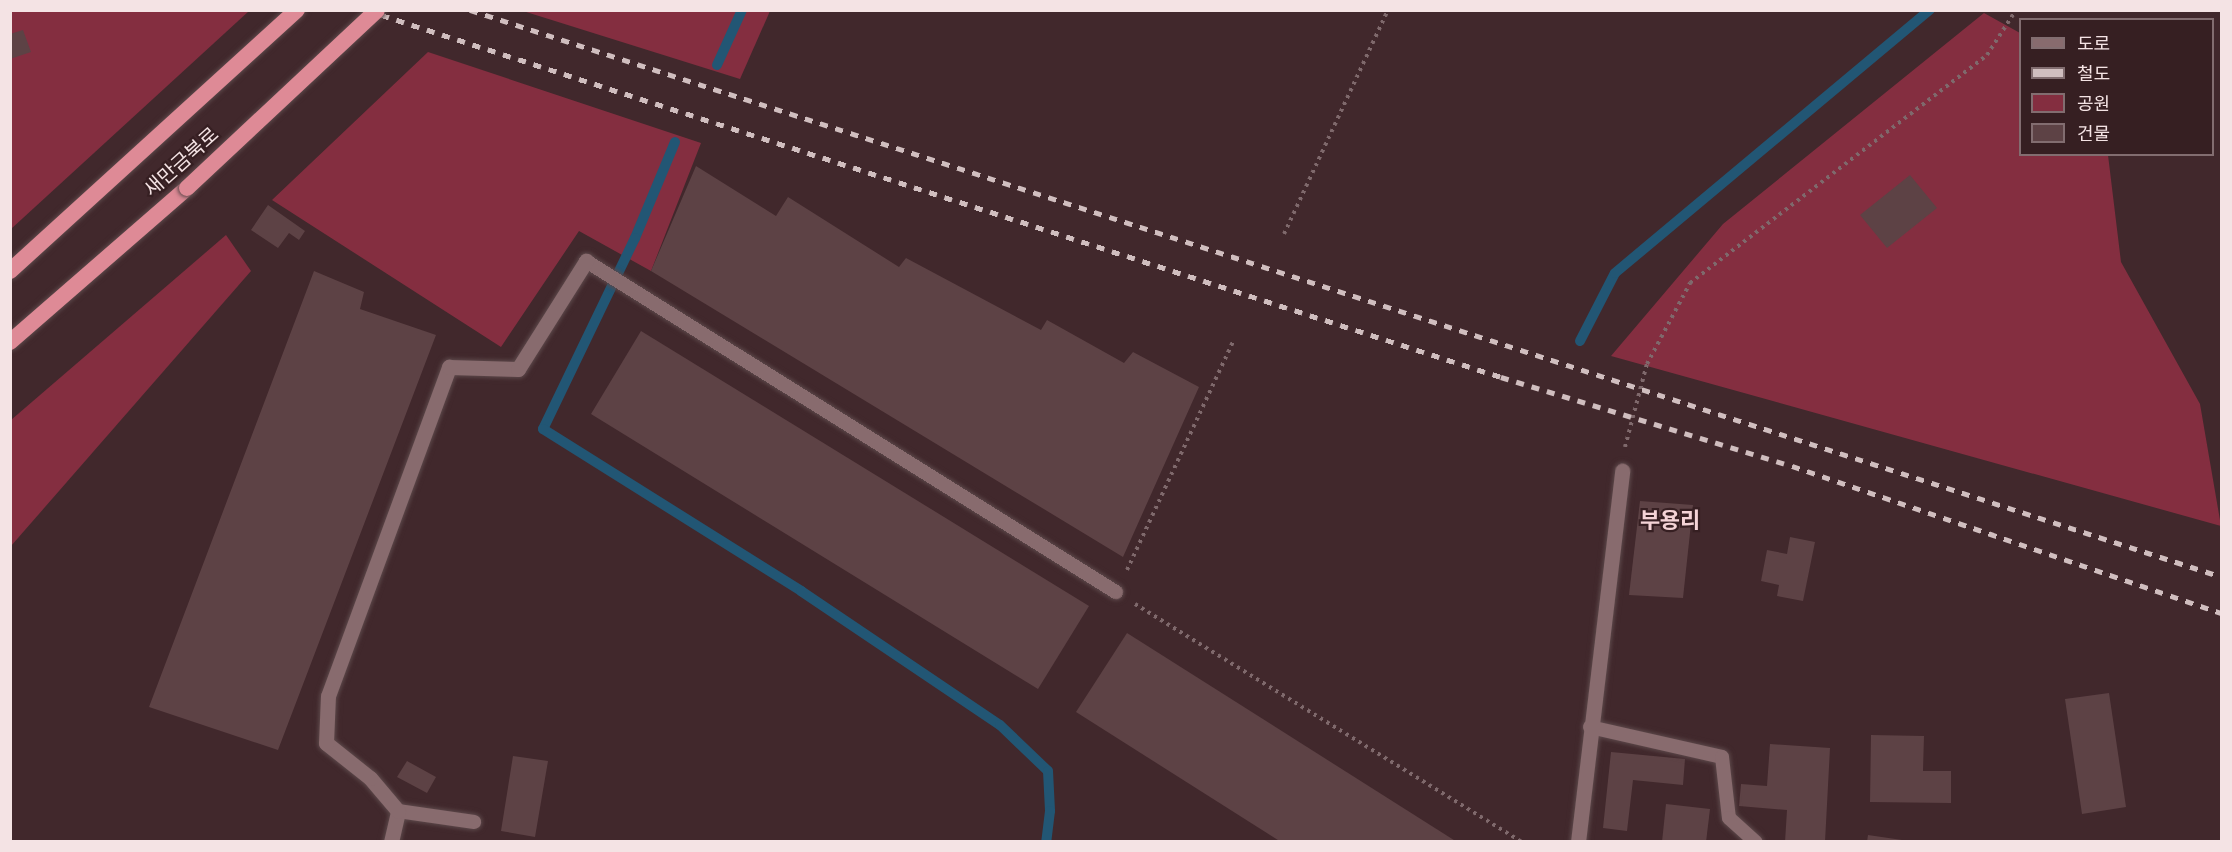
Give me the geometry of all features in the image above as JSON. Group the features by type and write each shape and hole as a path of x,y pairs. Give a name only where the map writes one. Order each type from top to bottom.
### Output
{"highway":[{"name":"새만금북로","path":"10,271 146,151 297,10"},
{"name":"새만금북로","path":"10,342 187,188 377,10"}],"street":[{"path":"391,842 398,811 370,778 326,743 328,696 449,367 518,369 586,261"},
{"path":"1578,842 1622,471"}],"lane":[{"path":"586,261 1116,592"},
{"path":"1590,727 1722,757 1730,818 1756,842"},
{"path":"398,811 474,822"}],"path":[{"path":"1284,234 1388,10"},
{"path":"1622,471 1647,364 1690,284 1987,55 2016,10"},
{"path":"1234,340 1116,592 1522,842"}],"green space":[{"path":"770,10 740,79 523,11"},
{"path":"11,11 249,11 11,229"},
{"path":"1984,13 2019,32 2019,156 2108,156 2121,262 2200,404 2221,526 1611,356 1723,224"},
{"path":"428,52 701,143 651,271 579,231 501,347 272,200"},
{"path":"226,235 251,271 11,546 11,420"}],"building":[{"path":"23,30 31,52 10,59 10,34"},
{"path":"696,166 776,216 788,197 899,267 906,258 1041,330 1047,320 1124,363 1133,352 1199,387 1123,557 651,271"},
{"path":"1910,175 1937,208 1887,248 1860,215"},
{"path":"268,205 305,231 299,240 289,233 278,248 251,230"},
{"path":"314,271 364,292 360,309 436,335 278,750 149,707"},
{"path":"641,331 1089,606 1038,689 591,414"},
{"path":"1640,501 1693,505 1683,598 1629,595"},
{"path":"1790,537 1815,542 1803,601 1777,596 1779,585 1761,581 1767,550 1787,554"},
{"path":"1127,633 1457,842 1281,842 1076,712"},
{"path":"2109,693 2126,807 2082,814 2065,699"},
{"path":"1871,735 1924,736 1923,771 1951,771 1951,803 1870,802"},
{"path":"1770,744 1830,748 1825,842 1785,842 1787,810 1739,806 1741,784 1767,786"},
{"path":"1611,752 1685,759 1683,785 1633,780 1627,831 1603,828"},
{"path":"513,756 548,761 535,837 501,831"},
{"path":"407,761 436,777 427,793 397,777"},
{"path":"1666,804 1710,809 1706,842 1662,842"},
{"path":"1868,835 1902,840 1902,842 1867,842"}],"waterway":[{"path":"717,65 742,10"},
{"path":"1580,341 1615,273 1930,10"},
{"path":"675,142 635,238 543,429 801,591 1000,725 1048,771 1050,811 1046,842"}],"railway":[{"path":"366,10 1501,377 1792,466 2222,613"},
{"path":"470,10 2222,577"}],"district":[{"name":"부용리","path":"1670,522"}]}
